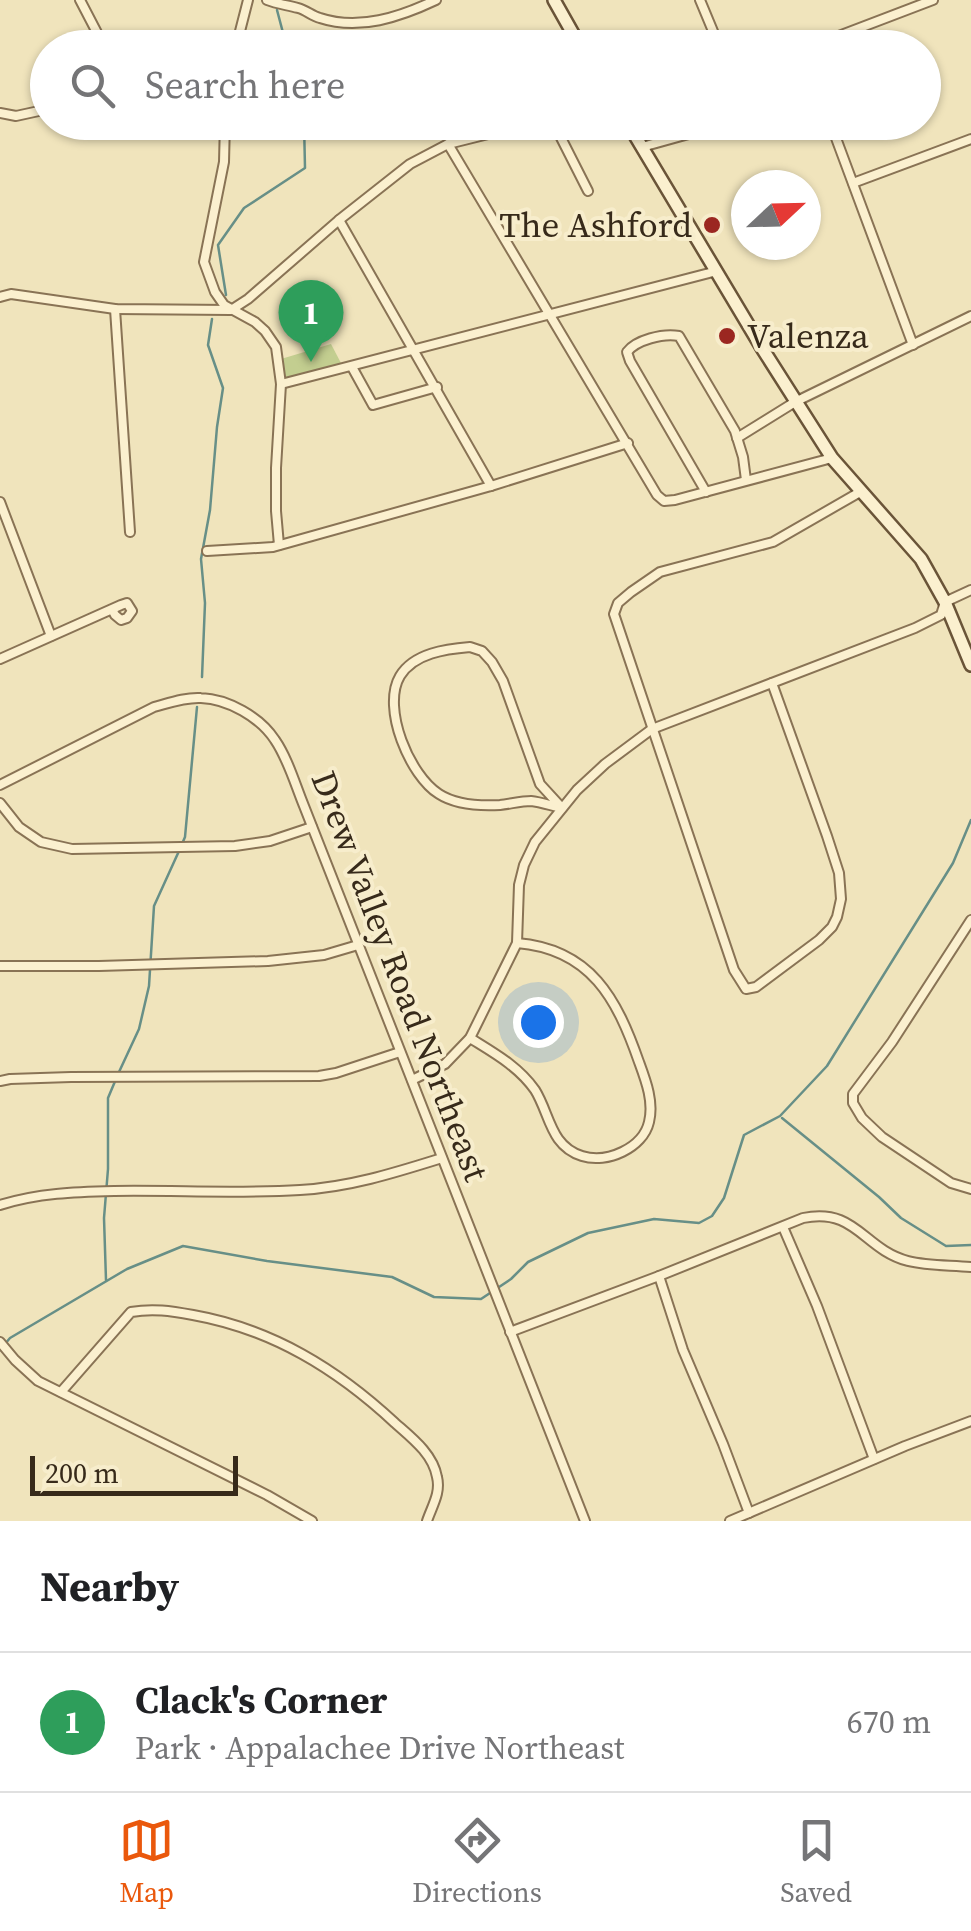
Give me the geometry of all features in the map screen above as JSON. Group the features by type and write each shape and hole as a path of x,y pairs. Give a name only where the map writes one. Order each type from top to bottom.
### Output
{"street":[{"path":"80,0 96,30"},
{"path":"240,30 248,0"},
{"path":"267,0 281,6 300,4 318,18 350,24 366,24 436,0"},
{"path":"403,0 404,13"},
{"path":"554,0 571,30"},
{"path":"700,0 712,30"},
{"path":"855,30 933,0"},
{"path":"0,114 30,113"},
{"path":"854,182 971,139"},
{"path":"224,140 224,162 204,262 214,292 224,305 265,330 276,347 282,384 276,483 279,544"},
{"path":"0,297 11,294 115,310 231,310 248,300 399,172 448,144 464,140"},
{"path":"562,140 588,191"},
{"path":"638,140 832,458 921,558 945,602 971,665"},
{"path":"642,147 667,140"},
{"path":"837,140 913,345"},
{"path":"448,144 664,501 832,458"},
{"path":"339,220 492,486"},
{"path":"282,384 718,271"},
{"path":"115,310 130,532"},
{"path":"737,438 795,402 971,316"},
{"path":"706,492 630,361 626,352 631,346 670,334 678,336 737,438 746,480"},
{"path":"352,367 373,406 437,388"},
{"path":"207,551 261,549 492,486 628,442"},
{"path":"772,683 827,836 839,873 841,895 838,917 819,940 756,987 746,989 729,956 614,614 618,603 660,572 773,542 860,492"},
{"path":"0,502 50,636"},
{"path":"412,1080 445,1064 470,1038 517,943 520,886 534,842 605,764 652,729 915,628 941,616 945,602 971,590"},
{"path":"0,659 112,609"},
{"path":"470,646 482,652 503,681 540,784 562,808 531,801 500,805 466,803 434,790 415,770 396,722 399,677 422,657 444,649 470,646"},
{"name":"Drew Valley Road Northeast","path":"0,785 154,707 178,700 201,698 223,702 262,724 274,738 585,1521"},
{"path":"0,803 19,828 41,842 72,849 236,846 270,842 312,827"},
{"path":"971,920 892,1042 853,1094 853,1103 862,1118 882,1137 950,1183 971,1188"},
{"path":"470,1038 518,1071 535,1091 565,1148 582,1156 614,1156 628,1149 648,1127 650,1099 644,1077 620,1011 610,996 598,981 560,953 517,943"},
{"path":"0,966 268,960 324,955 358,945"},
{"path":"0,1081 319,1076 400,1052"},
{"path":"0,1205 44,1194 268,1192 340,1187 442,1158"},
{"path":"510,1332 816,1216 833,1216 850,1224 882,1251 909,1262 971,1267"},
{"path":"783,1227 874,1459"},
{"path":"660,1276 683,1350 749,1513"},
{"path":"61,1392 132,1312 163,1310 266,1334 320,1363 365,1396 429,1456 439,1490 426,1521"},
{"path":"0,1342 38,1380 312,1521"},
{"path":"730,1521 971,1421"}],"green space":[{"path":"331,344 342,365 284,381 281,359"}],"waterway":[{"path":"277,10 282,30"},
{"path":"226,295 218,245 244,208 305,168 304,140"},
{"path":"202,677 205,603 201,559 223,388 208,345 212,319"},
{"path":"182,844 197,707"},
{"path":"0,1350 10,1338 127,1269 183,1246 392,1277 434,1297 481,1299 528,1262 588,1233 654,1219 699,1223 712,1216 724,1198 744,1135 780,1116 827,1066 953,863 971,820"},
{"path":"119,1072 139,1029 149,986 154,906 179,851"},
{"path":"106,1280 108,1098 116,1079"},
{"path":"782,1118 901,1218 946,1246 971,1245"}],"place":[{"name":"The Ashford","path":"712,225"},
{"name":"Valenza","path":"727,336"},
{"name":"Clack's Corner","path":"311,362"}]}
